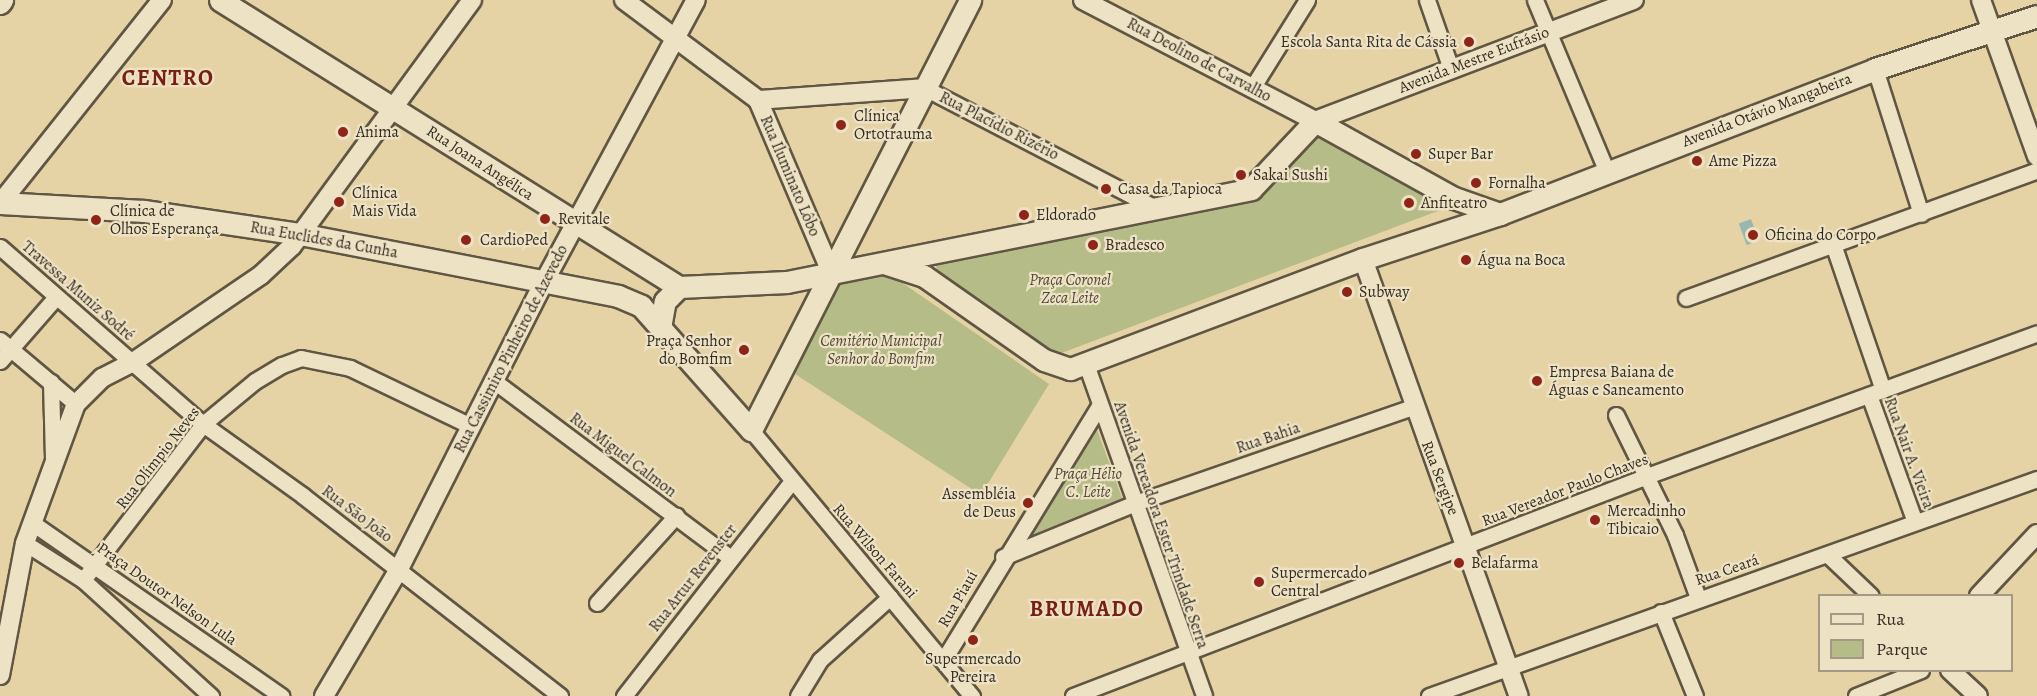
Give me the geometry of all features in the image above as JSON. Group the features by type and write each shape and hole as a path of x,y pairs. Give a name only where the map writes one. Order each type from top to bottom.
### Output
{"main road":[{"name":"Rua Joana Angélica","path":"220,0 396,109 575,225 679,287"},
{"path":"970,0 832,274 751,430 660,328 665,301 679,287 787,282 832,274 936,251 1251,189 1315,121 1454,198 1500,214"},
{"name":"Avenida Otávio Mangabeira","path":"1500,214 1606,170 1875,69 2037,15"},
{"path":"1431,237 1447,219 1454,198"},
{"name":"Rua Euclides da Cunha","path":"1,202 144,211 300,234 618,296 641,306 660,328"},
{"path":"884,263 924,276 1044,360 1059,368 1086,364 1363,259 1500,214"},
{"path":"924,276 936,251"},
{"path":"787,282 803,290 809,316"},
{"path":"720,396 741,403 756,399 774,383"}],"street":[{"path":"1,202 162,0"},
{"path":"0,675 5,620 25,543 53,461 76,404 102,378 132,363 261,275 300,234 396,109 472,0"},
{"name":"Rua Iluminato Lôbo","path":"624,0 678,37 758,100 832,274"},
{"name":"Rua Cassimiro Pinheiro de Azevedo","path":"324,696 399,569 544,282 696,0"},
{"name":"Rua Deolino de Carvalho","path":"1083,0 1315,121"},
{"path":"1252,88 1307,0"},
{"path":"1427,0 1451,69"},
{"path":"1535,0 1606,170"},
{"name":"Avenida Mestre Eufrásio","path":"1315,121 1634,0"},
{"path":"1981,0 2037,156"},
{"path":"1875,69 1921,214"},
{"name":"Rua Placídio Rizério","path":"758,100 925,88 1156,209"},
{"path":"1686,298 1834,246 2037,170"},
{"name":"Rua Nair A. Vieira","path":"1834,246 1915,522"},
{"name":"Travessa Muniz Sodré","path":"0,247 132,363"},
{"name":"Rua Sergipe","path":"1363,259 1413,407 1519,696"},
{"path":"0,361 5,345 56,297"},
{"name":"Rua Vereador Paulo Chaves","path":"1073,696 1186,650 1466,547 1647,476 2037,333"},
{"path":"5,345 76,404"},
{"name":"Rua Olímpio Neves","path":"83,580 203,424 255,381 301,358 350,368 471,426"},
{"name":"Rua São João","path":"132,363 203,424 399,569 560,696"},
{"name":"Avenida Vereadora Ester Trindade Serra","path":"1086,364 1099,406 1204,696"},
{"name":"Rua Miguel Calmon","path":"494,381 731,558"},
{"path":"51,382 53,461"},
{"path":"1004,557 1099,406"},
{"name":"Rua Bahia","path":"1135,503 1413,407"},
{"path":"1616,415 1675,535 1698,598"},
{"name":"Rua Wilson Farani","path":"751,430 790,482 944,659 972,696"},
{"name":"Rua Ceará","path":"1429,696 1698,598 1828,555 2037,479"},
{"name":"Rua Artur Revenster","path":"624,696 790,482"},
{"path":"1004,557 1135,503"},
{"path":"597,603 676,516"},
{"name":"Praça Doutor Nelson Lula","path":"31,522 282,696"},
{"path":"1981,594 2037,534"},
{"path":"25,543 83,580 211,696"},
{"path":"1828,555 1869,594"},
{"name":"Rua Piauí","path":"944,659 1004,557"},
{"path":"816,696 801,690 820,660 890,597"},
{"path":"1661,612 1695,696"},
{"path":"1856,696 1916,672"},
{"path":"1952,672 1978,696"}],"green space":[{"name":"Praça Coronel Zeca Leite","path":"1305,127 1445,197 1443,209 1059,354 937,277 936,260 1252,191"},
{"name":"Cemitério Municipal Senhor do Bomfim","path":"891,275 1049,384 981,495 795,374 839,283"},
{"name":"Praça Hélio C. Leite","path":"1096,427 1122,498 1017,541"}],"water":[{"path":"1751,219 1759,241 1747,245 1739,223"}],"place":[{"name":"Escola Santa Rita de Cássia","path":"1469,42"},
{"name":"Clínica Ortotrauma","path":"841,125"},
{"name":"Anima","path":"343,132"},
{"name":"Super Bar","path":"1416,154"},
{"name":"Ame Pizza","path":"1697,161"},
{"name":"Sakai Sushi","path":"1241,175"},
{"name":"Fornalha","path":"1476,183"},
{"name":"Casa da Tapioca","path":"1106,189"},
{"name":"Clínica Mais Vida","path":"339,202"},
{"name":"Anfiteatro","path":"1409,203"},
{"name":"Eldorado","path":"1024,215"},
{"name":"Revitale","path":"545,219"},
{"name":"Clínica de Olhos Esperança","path":"96,220"},
{"name":"Oficina do Corpo","path":"1753,235"},
{"name":"CardioPed","path":"466,240"},
{"name":"Bradesco","path":"1093,245"},
{"name":"Água na Boca","path":"1466,260"},
{"name":"Subway","path":"1347,292"},
{"name":"Praça Senhor do Bomfim","path":"744,350"},
{"name":"Empresa Baiana de Águas e Saneamento","path":"1537,381"},
{"name":"Assembléia de Deus","path":"1028,503"},
{"name":"Mercadinho Tibicaio","path":"1595,520"},
{"name":"Belafarma","path":"1459,563"},
{"name":"Supermercado Central","path":"1259,582"},
{"name":"Supermercado Pereira","path":"973,640"}],"district":[{"name":"CENTRO","path":"168,79"},
{"name":"BRUMADO","path":"1087,610"}]}
